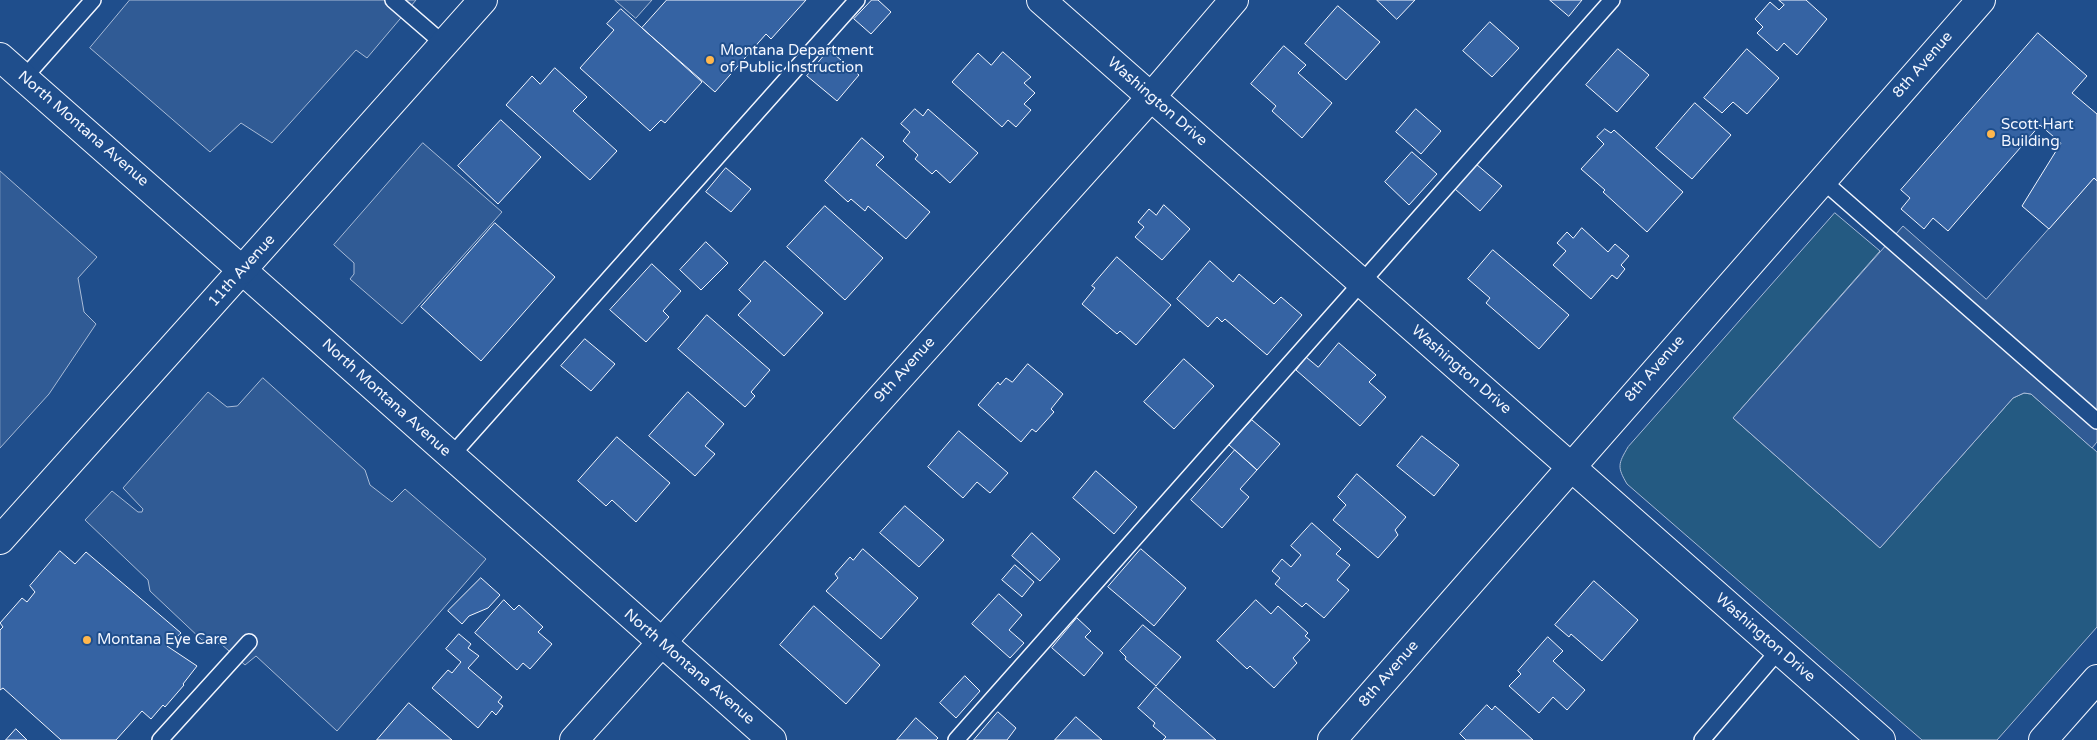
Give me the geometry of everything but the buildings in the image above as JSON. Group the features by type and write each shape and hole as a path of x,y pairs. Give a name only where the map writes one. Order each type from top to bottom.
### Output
{"main road":[{"name":"11th Avenue","path":"0,540 483,0"},
{"name":"Washington Drive","path":"1041,0 1881,740"},
{"name":"9th Avenue","path":"574,740 1151,97 1234,0"},
{"name":"8th Avenue","path":"1332,740 1570,466 1981,0"},
{"name":"North Montana Avenue","path":"0,57 772,740"},
{"path":"2043,740 2097,679"}],"lane":[{"path":"24,78 93,0"},
{"path":"393,0 444,44"},
{"path":"451,456 857,0"},
{"path":"956,740 1612,0"},
{"path":"1822,180 2097,421"},
{"path":"160,740 249,642"},
{"path":"1702,740 1778,650"}],"shaded area":[{"path":"130,0 416,0 367,58 356,50 272,143 241,123 210,152 90,48"},
{"path":"615,0 652,0 636,18"},
{"path":"423,143 502,212 402,324 350,279 354,274 354,263 334,245"},
{"path":"0,171 97,257 78,278 84,312 96,324 49,394 0,448"},
{"path":"2094,178 2097,181 2097,442 2092,448 2031,394 2024,393 2013,398 1880,548 1733,418 1903,226 1986,299"},
{"path":"1835,213 1880,251 1733,418 1880,548 2013,398 2024,393 2031,394 2097,452 2097,627 1997,740 1922,740 1627,484 1620,469 1622,458 1628,447"},
{"path":"263,378 365,470 370,485 392,502 405,489 486,559 337,731 256,656 245,665 221,644 202,640 150,591 148,580 85,520 112,491 138,512 142,512 143,509 123,488 208,392 227,407 237,406"}],"place":[{"name":"Montana Department of Public Instruction","path":"710,60"},
{"name":"Scott Hart Building","path":"1991,134"},
{"name":"Montana Eye Care","path":"87,640"}]}
